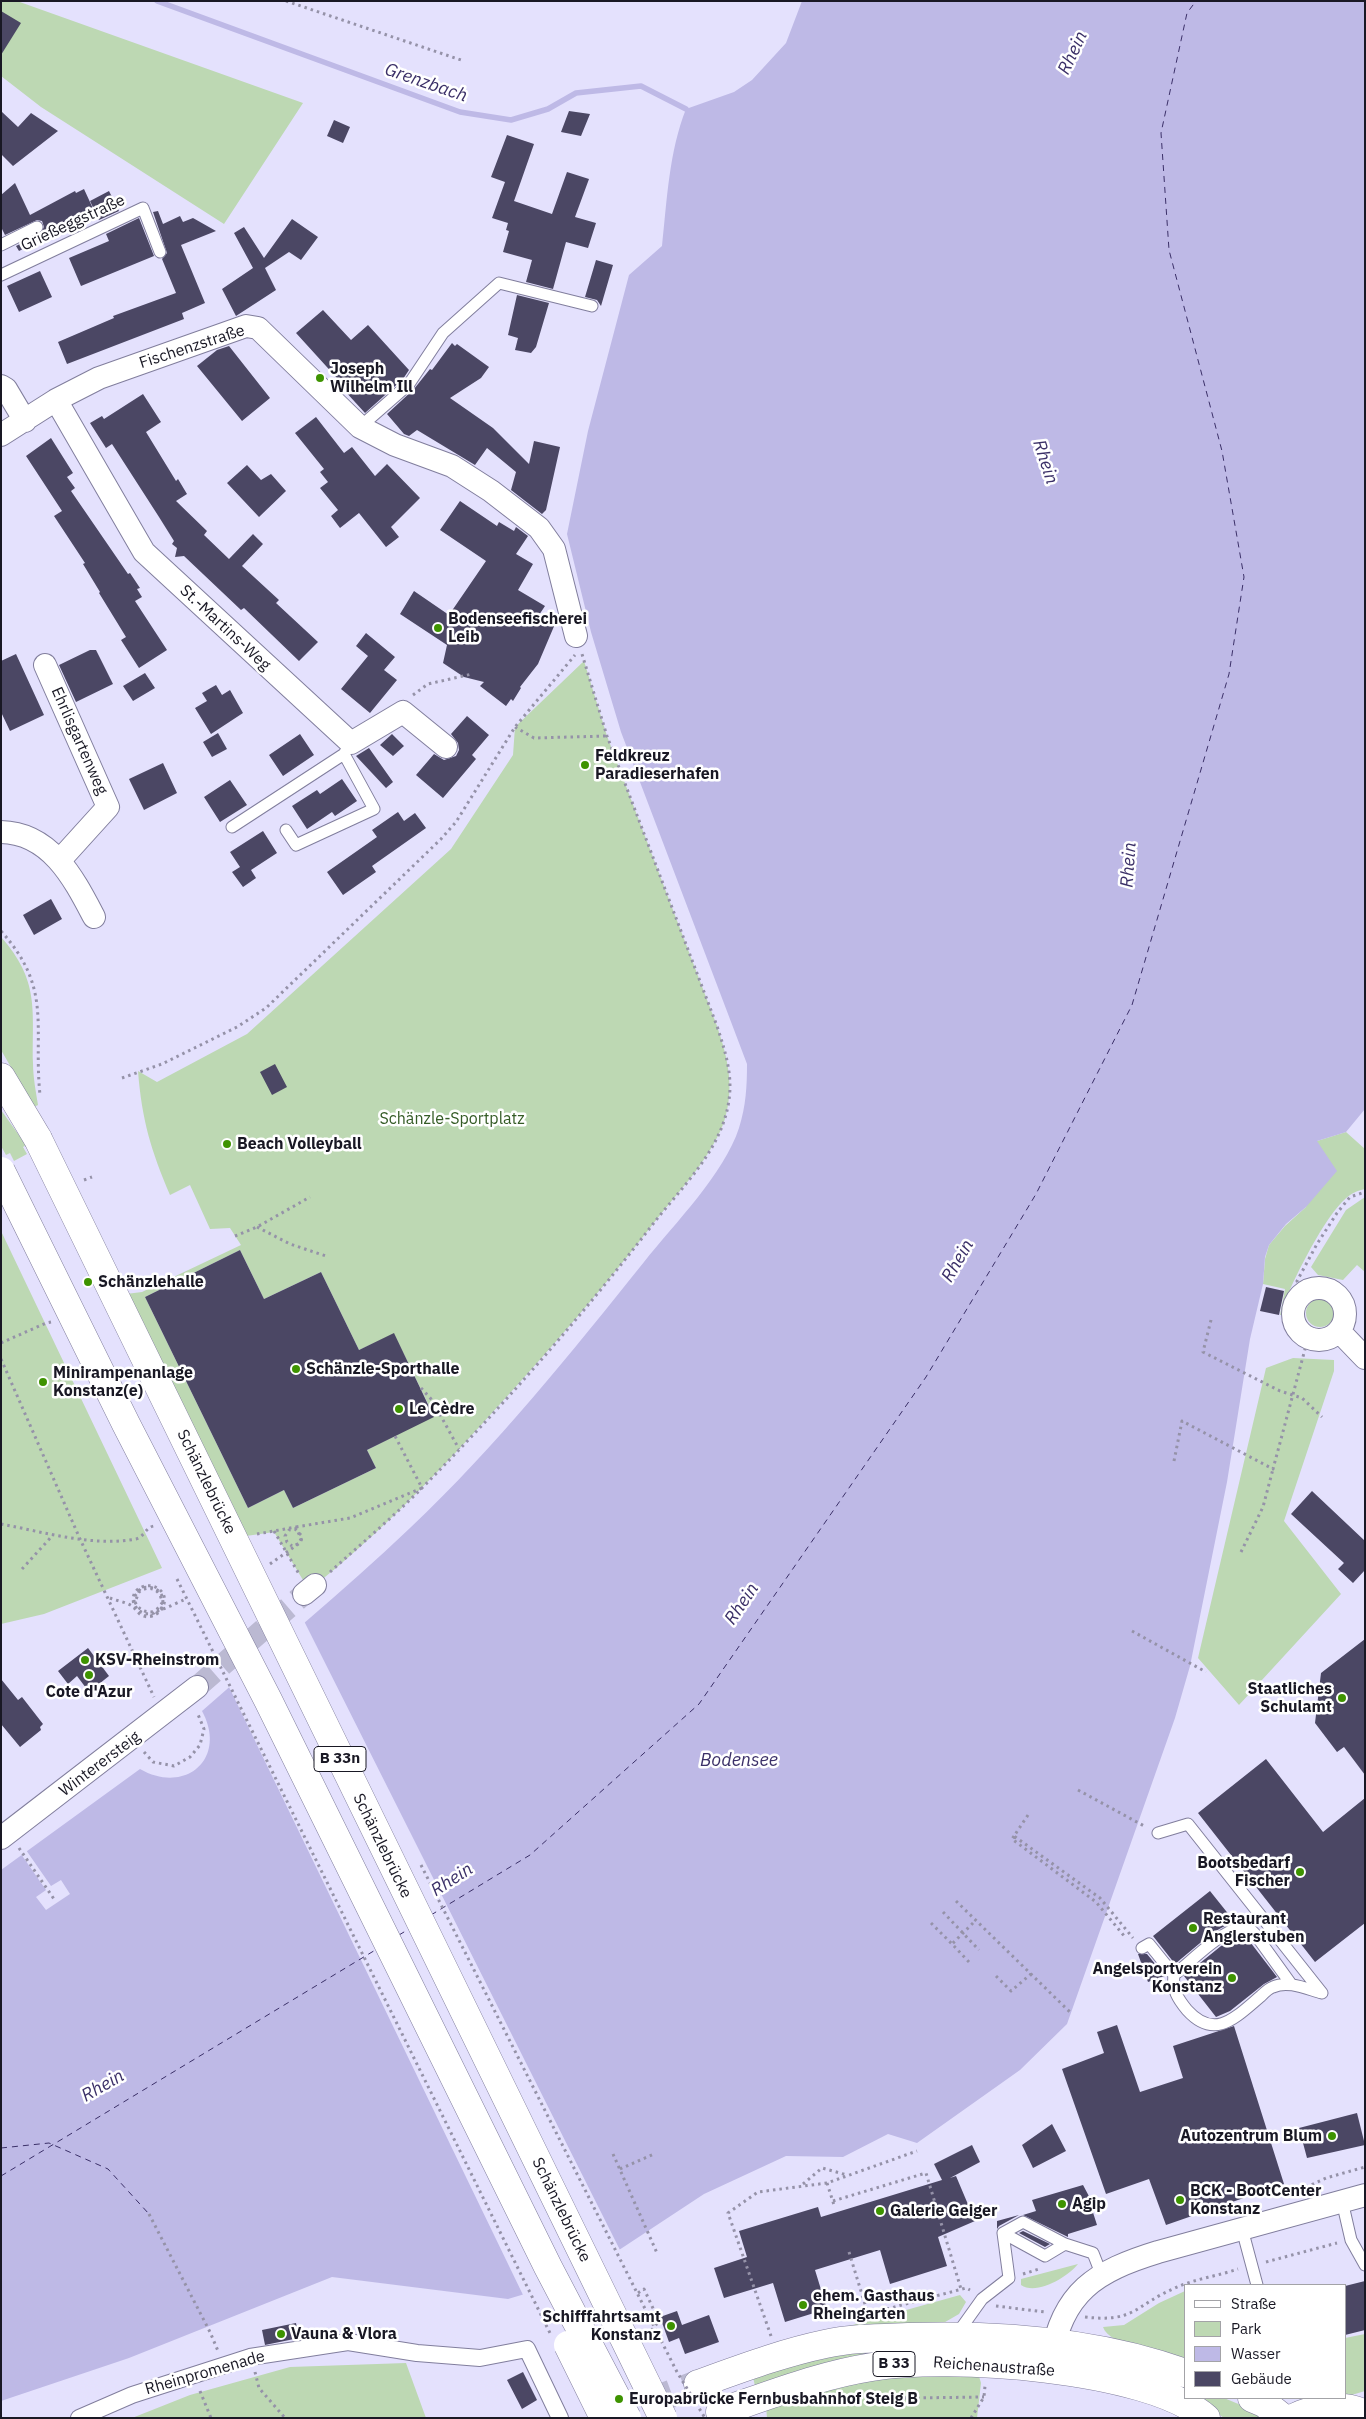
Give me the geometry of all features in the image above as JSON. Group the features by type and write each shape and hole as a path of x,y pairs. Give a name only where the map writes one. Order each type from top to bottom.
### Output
{"main road":[{"name":"Schänzlebrücke","path":"1,1077 38,1139 663,2418"},
{"name":"B 33n","path":"1,1171 126,1424 268,1700 548,2267 627,2418"},
{"name":"B 33n","path":"548,2267 555,2317 604,2418"},
{"name":"Reichenaustraße","path":"698,2384 794,2352 858,2339 955,2335 1054,2342 1135,2358 1184,2372"},
{"name":"Reichenaustraße","path":"729,2413 842,2372 908,2362 986,2364 1050,2370 1121,2382 1156,2391 1175,2408 1198,2411 1206,2418"},
{"path":"729,2413 738,2392 740,2375 748,2366"},
{"name":"B 33n","path":"644,2379 675,2403 683,2418"},
{"path":"1254,2399 1264,2403 1283,2418"},
{"path":"1293,2418 1318,2410 1363,2411"}],"street":[{"name":"Fischenzstraße","path":"1,435 56,400 99,378 246,326 258,328 360,427 395,445 452,466 491,491 539,528 554,549 576,636"},
{"path":"1,386 6,389 25,421"},
{"name":"St.-Martins-Weg","path":"56,400 144,552 347,748"},
{"name":"Ehrlisgartenweg","path":"45,665 108,807 60,860"},
{"path":"347,748 403,712 446,747"},
{"path":"1,832 13,832 35,840 60,860 75,879 94,917"},
{"path":"1318,1288 1335,1293 1345,1307 1344,1324 1339,1331 1324,1340 1308,1338 1301,1333 1293,1317 1294,1309 1302,1294 1318,1288"},
{"path":"1339,1331 1365,1358"},
{"name":"Winterersteig","path":"5,1835 191,1692"},
{"path":"1050,2370 1054,2342 1063,2314 1076,2295 1102,2276 1130,2261 1365,2195"},
{"name":"Rheinpromenade","path":"79,2418 132,2395 250,2357 348,2342 417,2353 480,2358 527,2349 560,2418"}],"lane":[{"name":"Grießeggstraße","path":"1,275 143,208 160,252"},
{"name":"Grießeggstraße","path":"1,245 37,227"},
{"path":"360,427 409,384 443,333 499,283 592,306"},
{"path":"232,827 347,748 374,809 296,845 286,830"},
{"path":"1142,1948 1149,1944 1174,1976 1173,1987 1180,2001 1206,2025 1220,2026 1239,2014 1273,1986 1291,1984 1322,1993 1188,1824 1158,1833"},
{"path":"1174,1976 1221,1938 1236,1928 1246,1925 1256,1934 1291,1984"},
{"path":"1342,2201 1351,2240 1365,2265"},
{"path":"1003,2233 1023,2222 1065,2244 1093,2253 1102,2276"},
{"path":"1242,2229 1257,2284"},
{"path":"1003,2233 1046,2256 1065,2244"},
{"path":"955,2335 982,2299 1009,2278 1003,2233"}],"path":[{"path":"286,1 461,60"},
{"path":"122,1078 162,1064 237,1027 266,1008 441,840 456,822 515,727 580,649 607,736 717,1026 729,1063 728,1099 724,1122 704,1159 564,1334 422,1488 309,1590 274,1531 350,1518 422,1488"},
{"path":"403,712 408,699 428,684 472,674"},
{"path":"515,727 534,738 607,736"},
{"path":"1,931 17,949 26,963 36,996 40,1098"},
{"path":"1302,1294 1298,1281 1317,1244 1350,1198 1365,1192"},
{"path":"235,1236 257,1228 310,1197"},
{"path":"257,1228 290,1244 326,1256"},
{"path":"1211,1320 1204,1352 1280,1391 1302,1398 1322,1417"},
{"path":"1241,1552 1263,1507 1308,1338"},
{"path":"1,1359 80,1539 163,1715"},
{"path":"420,1388 432,1400 459,1449"},
{"path":"1174,1461 1182,1421 1273,1469"},
{"path":"396,1436 422,1488"},
{"path":"1,1524 80,1539 121,1541 139,1538 150,1526 158,1524 160,1530"},
{"path":"265,1557 269,1565 301,1542 302,1536 295,1529 289,1530 285,1536 287,1542 292,1546 298,1544 301,1539 296,1527"},
{"name":"Schänzlebrücke","path":"253,1533 257,1541"},
{"path":"22,1569 53,1534"},
{"path":"175,1574 551,2336"},
{"path":"109,1598 133,1606 143,1616 154,1616 160,1612 163,1608 164,1597 159,1590 149,1585 141,1587 136,1592 133,1598 136,1609 142,1615 155,1614 159,1612 162,1607 163,1602 158,1590 149,1586 141,1588 137,1592 134,1602 138,1609 144,1614 154,1613 158,1611 161,1607 162,1603 158,1592 148,1588 143,1589 136,1597 135,1602 144,1612 154,1612 162,1609 170,1605 186,1599"},
{"path":"1132,1631 1206,1672"},
{"path":"133,1738 152,1762 174,1766 190,1757 200,1745 204,1729 191,1692"},
{"path":"1078,1790 1158,1833"},
{"path":"1028,1815 1012,1839 1096,1902 1125,1937"},
{"path":"5,1835 54,1899"},
{"path":"1014,1836 1100,1898 1142,1948"},
{"name":"Schänzlebrücke","path":"417,1858 677,2372 729,2413"},
{"path":"956,1901 1072,2014"},
{"path":"943,1912 978,1950"},
{"path":"952,1944 976,1921"},
{"path":"931,1923 969,1962"},
{"path":"996,1976 1011,1991 1031,1974"},
{"path":"774,2343 728,2212 758,2192 827,2183 917,2151"},
{"path":"613,2154 657,2253"},
{"path":"620,2169 654,2154"},
{"path":"802,2185 822,2168 848,2175"},
{"path":"827,2183 834,2203 926,2172 961,2289"},
{"path":"149,2214 210,2332"},
{"path":"1186,2284 1351,2240"},
{"path":"849,2252 868,2314"},
{"path":"993,2306 1100,2319 1125,2317 1175,2287 1184,2285"},
{"path":"250,2357 260,2388 285,2418"},
{"path":"192,2375 211,2418"},
{"path":"838,2399 984,2397 971,2418"}],"green space":[{"path":"1,1 17,1 303,103 224,224 41,107 1,76"},
{"name":"Schänzle-Sportplatz","path":"584,661 607,736 721,1038 730,1085 724,1122 702,1163 560,1337 409,1501 360,1547 309,1590 274,1532 246,1536 126,1294 142,1292 241,1245 230,1228 210,1229 190,1185 170,1195 148,1135 138,1071 157,1082 247,1034 451,849 513,755 515,727","holes":["240,1250 264,1299 321,1272 359,1350 394,1334 434,1416 367,1450 376,1468 293,1508 284,1490 248,1508 145,1297"]},
{"path":"1,937 14,953 22,968 28,982 31,997 33,1011 33,1068 38,1105 34,1107 1,1050"},
{"path":"1,1110 26,1145 23,1147 27,1154 14,1161 10,1153 6,1155 1,1146"},
{"path":"1346,1132 1365,1149 1365,1189 1357,1191 1342,1202 1324,1226 1289,1292 1284,1315 1280,1315 1285,1289 1263,1284 1265,1259 1269,1245 1285,1226 1306,1207 1317,1141"},
{"path":"1365,1197 1365,1272 1357,1265 1343,1280 1318,1275 1311,1267 1346,1210"},
{"path":"1,1231 162,1568 44,1614 1,1624"},
{"path":"1320,1299 1330,1303 1334,1313 1330,1323 1320,1327 1310,1323 1306,1313 1310,1303"},
{"path":"1293,1358 1334,1360 1334,1371 1284,1521 1341,1594 1239,1705 1198,1658 1266,1368"},
{"path":"1078,2264 1068,2274 1044,2286 1028,2288 1021,2285 1021,2279"},
{"path":"1184,2291 1184,2362 1127,2345 1107,2334 1103,2327 1124,2325 1159,2303"},
{"path":"960,2295 966,2302 959,2314 940,2325 820,2334"},
{"path":"1365,2334 1365,2391 1346,2397 1346,2338"},
{"path":"911,2346 755,2386 753,2377 819,2355"},
{"path":"406,2363 426,2418 132,2418 190,2395 290,2367"},
{"path":"978,2373 981,2383 977,2418 767,2418 766,2406 878,2376"},
{"path":"1197,2399 1226,2399 1272,2418 1224,2418"}],"water":[{"name":"Bodensee","path":"802,1 1365,1 1365,1109 1346,1132 1317,1141 1337,1171 1306,1207 1286,1224 1269,1245 1265,1257 1263,1284 1250,1339 1227,1482 1190,1666 1175,1718 1067,2024 1020,2070 917,2143 888,2134 843,2157 786,2156 704,2194 575,2279 508,2299 332,2277 129,2358 1,2401 1,1870 140,1769 157,1776 172,1778 186,1775 198,1768 206,1757 210,1744 209,1728 202,1711 385,1552 473,1465 561,1365 698,1198 722,1163 739,1128 746,1096 747,1064 621,732 591,632 567,534 588,431 629,275 662,246 672,159 686,109 734,92 752,80 786,43"}],"pier":[{"path":"303,1619 621,2252 576,2282 524,2297 228,1685"},
{"path":"26,1850 51,1886 61,1880 70,1894 46,1910 36,1897 46,1890 21,1854"}],"building":[{"path":"1,11 21,23 1,55"},
{"path":"1,111 18,127 31,113 58,131 13,166 1,154"},
{"path":"569,111 590,114 581,136 561,132"},
{"path":"334,120 350,127 343,143 327,136"},
{"path":"507,135 534,144 514,201 552,214 567,172 589,179 575,217 596,223 588,248 566,242 553,289 526,282 532,260 503,252 509,231 506,230 508,223 492,218 505,182 491,177"},
{"path":"15,183 30,215 75,191 76,193 84,189 95,213 19,251 16,246 40,234 44,227 42,221 37,220 5,235 1,227 1,195"},
{"path":"109,191 119,211 99,220 90,201"},
{"path":"158,211 163,224 180,216 183,222 193,218 216,231 181,245 205,303 182,313 184,319 67,364 58,342 114,318 113,316 176,293 162,259 167,253 153,212"},
{"path":"139,218 154,256 81,286 69,258 109,241 106,234"},
{"path":"292,219 318,237 301,260 289,252 265,268 276,290 236,316 222,289 253,268 234,233 244,227 264,258"},
{"path":"596,260 613,265 601,306 597,300 585,297"},
{"path":"40,271 52,297 19,312 7,286"},
{"path":"517,295 549,303 536,347 531,353 515,350 518,338 508,335"},
{"path":"323,310 351,340 368,325 409,370 403,379 365,413 344,390 346,388 296,333"},
{"path":"452,343 455,346 457,344 489,367 481,378 450,398 493,428 529,464 534,441 560,447 546,510 542,514 511,490 516,472 487,448 475,465 417,430 409,436 404,434 387,414 414,389 430,369 432,370"},
{"path":"229,346 270,398 242,421 197,366 217,350"},
{"path":"143,394 161,422 146,432 176,481 178,479 187,494 176,501 207,531 204,535 229,559 253,534 263,544 242,566 279,600 276,603 318,642 299,661 244,608 241,610 184,556 175,557 177,548 172,544 174,541 159,517 112,444 106,448 90,423 102,416 104,419"},
{"path":"316,417 344,453 352,447 375,476 387,464 420,498 391,527 399,537 386,547 359,513 340,528 331,516 338,510 320,488 328,482 320,472 324,469 295,433"},
{"path":"51,438 73,473 67,477 75,488 71,491 128,574 130,573 140,588 137,589 142,597 135,601 167,650 139,668 121,640 126,637 99,593 83,564 85,563 54,516 62,511 26,456"},
{"path":"247,465 261,480 271,474 286,491 259,517 227,483"},
{"path":"460,501 497,526 499,522 514,531 516,527 528,536 516,554 533,564 518,590 545,606 539,615 555,624 538,664 520,687 513,701 511,699 506,706 480,686 484,682 464,677 443,663 447,645 400,614 414,591 449,615 486,561 440,530"},
{"path":"366,633 395,657 384,670 397,680 370,713 341,689 368,656 356,646"},
{"path":"90,650 96,650 113,684 76,702 59,665"},
{"path":"16,654 44,715 10,731 1,712 1,661"},
{"path":"145,673 155,688 133,701 123,686"},
{"path":"216,685 222,695 230,690 243,713 211,734 195,708 207,701 202,693"},
{"path":"467,716 489,735 472,755 476,759 443,798 416,775 434,754 444,760 456,756 459,750 458,743 451,734"},
{"path":"218,733 227,749 212,757 203,742"},
{"path":"300,734 314,755 283,776 269,755"},
{"path":"392,734 404,746 393,756 380,745"},
{"path":"369,748 393,782 386,788 356,756"},
{"path":"163,763 177,793 144,810 129,779"},
{"path":"342,779 357,801 335,816 332,812 307,829 292,806 317,790 320,794"},
{"path":"230,780 247,805 220,822 204,797"},
{"path":"398,812 404,821 415,813 426,828 372,866 376,872 343,895 327,872 377,837 372,830"},
{"path":"263,831 277,853 251,870 256,878 243,887 232,872 240,867 230,852"},
{"path":"51,899 62,919 34,935 23,915"},
{"path":"275,1064 287,1087 272,1095 260,1072"},
{"name":"Schänzle-Sporthalle","path":"240,1250 264,1299 321,1272 359,1350 394,1333 434,1417 367,1450 376,1468 293,1508 284,1490 248,1508 145,1297"},
{"path":"1266,1287 1284,1291 1279,1315 1260,1311"},
{"path":"1312,1491 1365,1541 1365,1570 1353,1583 1338,1569 1344,1563 1291,1514"},
{"name":"Staatliches Schulamt","path":"1365,1639 1365,1775 1344,1747 1337,1752 1315,1723 1321,1673"},
{"name":"KSV-Rheinstrom","path":"88,1648 109,1676 89,1692 77,1676 68,1684 58,1671"},
{"path":"1,1679 18,1700 22,1697 43,1724 40,1727 41,1730 20,1747 1,1724"},
{"name":"Bootsbedarf Fischer","path":"1266,1759 1323,1832 1365,1798 1365,1923 1315,1962 1198,1813"},
{"name":"Restaurant Anglerstuben","path":"1210,1891 1234,1921 1212,1933 1175,1964 1153,1936"},
{"name":"Angelsportverein Konstanz","path":"1244,1934 1277,1977 1264,1984 1230,2011 1216,2017 1184,1976 1221,1946"},
{"path":"1138,1954 1147,1954 1165,1976 1148,1982"},
{"path":"1117,2025 1140,2092 1183,2078 1173,2046 1234,2026 1284,2184 1166,2225 1149,2179 1106,2194 1062,2069 1104,2053 1097,2032"},
{"name":"Autozentrum Blum","path":"1357,2113 1365,2145 1307,2158 1299,2128"},
{"path":"1052,2124 1066,2151 1033,2168 1022,2145"},
{"path":"972,2145 980,2162 950,2178 956,2176 975,2221 938,2237 947,2266 890,2284 880,2250 815,2270 827,2309 785,2322 773,2283 724,2298 714,2268 747,2257 739,2231 818,2207 821,2217 942,2180 934,2164"},
{"name":"Agip","path":"1083,2185 1091,2200 1089,2200 1097,2225 1068,2234 1068,2237 1023,2215 1036,2211 1032,2200"},
{"path":"1019,2215 999,2226 997,2229 997,2221"},
{"path":"1023,2231 1050,2244 1045,2247 1019,2233"},
{"path":"1365,2281 1365,2330 1346,2335 1346,2286"},
{"name":"Schifffahrtsamt Konstanz","path":"677,2311 682,2325 709,2315 719,2342 685,2354 679,2338 669,2342 660,2317"},
{"name":"Vauna & Vlora","path":"296,2323 299,2338 265,2345 262,2330"},
{"path":"523,2372 537,2400 522,2409 507,2380"}],"waterway":[{"name":"Grenzbach","path":"157,1 460,112 511,120 548,109 576,93 641,86 686,109"}],"ferry route":[{"path":"431,1915 530,1855 699,1704 926,1377 1036,1194 1132,1005 1229,674 1244,577 1222,451 1169,250 1161,133 1187,13 1196,1"},
{"path":"399,1935 409,1929"},
{"path":"1,2176 377,1949"},
{"path":"1,2148 49,2143 108,2169 149,2214"}],"tunnel":[{"path":"197,1687 304,1594"},
{"path":"606,2418 698,2384"}],"place":[{"name":"Joseph Wilhelm Ill","path":"320,378"},
{"name":"Bodenseefischerei Leib","path":"438,628"},
{"name":"Feldkreuz Paradieserhafen","path":"585,765"},
{"name":"Beach Volleyball","path":"227,1144"},
{"name":"Schänzlehalle","path":"88,1282"},
{"name":"Schänzle-Sporthalle","path":"296,1369"},
{"name":"Minirampenanlage Konstanz(e)","path":"43,1382"},
{"name":"Le Cèdre","path":"399,1409"},
{"name":"KSV-Rheinstrom","path":"85,1660"},
{"name":"Cote d'Azur","path":"89,1675"},
{"name":"Staatliches Schulamt","path":"1342,1698"},
{"name":"Bootsbedarf Fischer","path":"1300,1872"},
{"name":"Restaurant Anglerstuben","path":"1193,1928"},
{"name":"Angelsportverein Konstanz","path":"1232,1978"},
{"name":"Autozentrum Blum","path":"1332,2136"},
{"name":"BCK - BootCenter Konstanz","path":"1180,2200"},
{"name":"Agip","path":"1062,2204"},
{"name":"Galerie Geiger","path":"880,2211"},
{"name":"ehem. Gasthaus Rheingarten","path":"803,2305"},
{"name":"Schifffahrtsamt Konstanz","path":"671,2326"},
{"name":"Vauna & Vlora","path":"281,2334"},
{"name":"Europabrücke Fernbusbahnhof Steig B","path":"619,2399"}],"water label":[{"name":"Rhein","path":"1073,53"},
{"name":"Rhein","path":"1045,462"},
{"name":"Rhein","path":"1129,865"},
{"name":"Rhein","path":"958,1261"},
{"name":"Rhein","path":"742,1604"},
{"name":"Rhein","path":"452,1880"},
{"name":"Rhein","path":"103,2086"}]}
